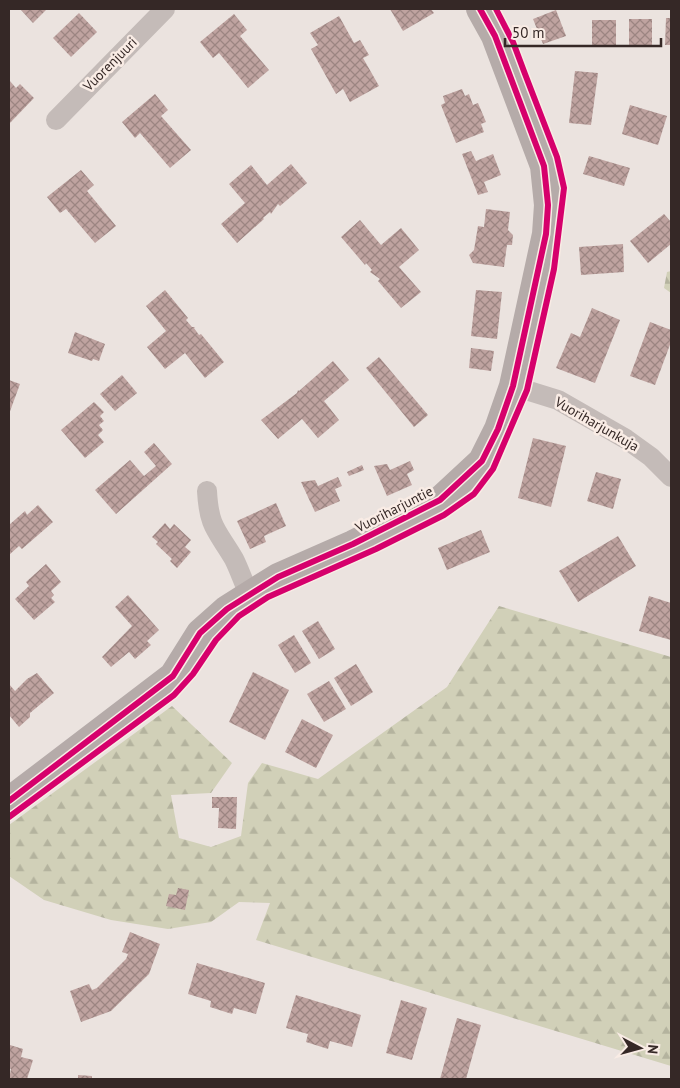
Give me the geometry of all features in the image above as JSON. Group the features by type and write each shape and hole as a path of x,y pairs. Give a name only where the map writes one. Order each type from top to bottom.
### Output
{"street":[{"name":"Vuorenjuuri","path":"56,120 165,9"},
{"name":"Vuoriharjuntie","path":"9,801 173,676 200,633 228,609 278,577 353,544 440,500 482,461 498,429 513,386 546,234 547,188 544,166 495,36 480,9"},
{"name":"Vuoriharjunkuja","path":"513,386 558,400 626,439 651,457 671,477"},
{"path":"207,491 208,510 214,529 234,560 250,596"}],"green space":[{"path":"671,271 671,293 664,288 667,272"},
{"path":"499,606 671,657 671,1066 256,940 270,903 239,902 211,922 168,929 111,920 44,900 9,876 9,825 172,706 232,763 211,793 171,795 179,838 211,847 241,836 248,783 262,763 318,779 447,687"}],"building":[{"path":"20,9 47,9 33,23"},
{"path":"390,9 431,9 434,13 403,31"},
{"path":"556,10 566,36 543,44 533,19"},
{"path":"79,13 97,32 71,57 53,38"},
{"path":"234,14 247,30 240,36 269,70 248,88 219,53 213,58 200,42"},
{"path":"339,16 354,43 360,40 369,55 363,58 379,86 350,102 343,89 336,94 311,49 318,45 310,33"},
{"path":"666,18 671,18 671,45 665,45"},
{"path":"629,19 652,19 652,46 629,46"},
{"path":"592,20 616,20 616,47 592,47"},
{"path":"575,71 598,73 591,125 569,123"},
{"path":"9,80 16,88 20,84 34,98 9,124"},
{"path":"462,89 465,96 469,94 473,105 478,103 486,122 481,124 484,132 456,143 441,105 445,103 443,96"},
{"path":"155,94 168,110 161,116 191,150 170,168 140,133 135,138 122,122"},
{"path":"630,105 667,116 658,145 622,134"},
{"path":"471,151 476,161 493,154 501,175 484,182 488,192 478,195 462,154"},
{"path":"589,156 630,168 624,186 583,174"},
{"path":"291,164 307,183 280,206 278,204 271,214 270,212 237,243 221,224 245,203 229,184 251,165 267,185"},
{"path":"81,170 94,185 87,191 116,226 95,243 66,209 60,213 47,197"},
{"path":"486,209 510,212 508,230 513,235 512,245 507,245 504,267 473,263 469,255 474,250 478,226 484,227"},
{"path":"664,214 671,222 671,244 648,263 630,241"},
{"path":"360,220 381,245 401,228 419,250 399,267 421,292 401,308 378,281 380,279 370,272 372,270 366,263 365,265 341,237"},
{"path":"623,244 624,272 581,275 579,247"},
{"path":"165,290 188,318 186,320 192,327 195,327 199,335 201,334 224,362 205,378 185,353 165,369 147,347 166,331 146,306"},
{"path":"476,290 502,292 497,339 471,336"},
{"path":"592,308 620,320 595,383 556,368 571,333 580,337"},
{"path":"650,322 671,330 671,342 655,385 630,376"},
{"path":"75,332 105,344 99,361 93,359 92,361 68,353"},
{"path":"471,348 494,351 491,371 469,368"},
{"path":"379,357 428,415 414,427 366,368"},
{"path":"333,361 349,380 324,401 339,420 318,438 302,419 278,439 261,420 297,393 298,390"},
{"path":"122,375 137,393 115,411 100,394"},
{"path":"9,380 20,384 9,414"},
{"path":"94,402 104,412 100,416 104,421 99,425 103,430 98,435 104,442 85,458 61,430"},
{"path":"533,438 566,446 551,507 518,498"},
{"path":"154,443 172,464 116,514 95,490 130,460 144,476 156,466 144,452"},
{"path":"410,461 414,470 407,474 412,485 387,496 374,466 387,464 390,470"},
{"path":"362,465 364,470 349,476 347,472"},
{"path":"596,472 621,479 613,509 587,501"},
{"path":"338,477 342,486 335,489 340,501 315,512 301,482 315,480 318,486"},
{"path":"276,503 286,526 264,536 266,542 250,549 237,521"},
{"path":"38,505 53,522 22,549 19,546 9,555 9,525 25,511 27,515"},
{"path":"165,523 170,529 174,524 191,540 185,547 191,552 177,568 170,561 172,559 156,544 158,542 152,537"},
{"path":"481,530 490,552 447,570 438,548"},
{"path":"618,536 636,566 578,602 559,571"},
{"path":"46,564 61,582 51,591 54,595 51,598 55,602 34,620 15,599 29,586 26,582"},
{"path":"128,595 159,630 147,641 151,645 135,659 129,652 111,667 102,657 132,626 115,607"},
{"path":"649,596 671,603 671,640 639,631"},
{"path":"318,621 335,649 319,659 302,631"},
{"path":"294,635 311,663 295,673 278,645"},
{"path":"356,664 373,692 351,706 334,678"},
{"path":"253,672 289,690 265,740 229,722"},
{"path":"37,673 54,693 30,713 30,717 19,727 9,715 9,684 15,691 27,679"},
{"path":"329,681 346,709 324,722 307,694"},
{"path":"302,719 333,735 316,768 285,752"},
{"path":"212,797 237,797 236,829 218,828 219,808 212,808"},
{"path":"178,888 189,890 185,910 166,906 169,894 176,895"},
{"path":"130,932 160,944 149,974 111,1011 81,1022 70,991 89,984 92,990 97,988 126,959 128,954 122,952"},
{"path":"197,963 265,983 256,1014 234,1008 232,1014 210,1007 211,1001 188,994"},
{"path":"296,995 361,1015 352,1047 330,1041 328,1049 306,1042 308,1034 286,1028"},
{"path":"401,1000 427,1008 412,1060 386,1053"},
{"path":"457,1018 481,1025 466,1079 440,1079"},
{"path":"10,1045 23,1049 21,1057 33,1060 27,1079 9,1079 11,1069 9,1068"},
{"path":"78,1075 92,1076 92,1079 78,1079"}],"cycle path":[{"path":"9,801 173,676 200,633 227,609 278,577 353,544 440,500 482,461 498,429 513,386 546,234 548,205 544,166 495,36 480,9"},
{"path":"9,817 174,695 193,674 216,640 239,616 268,597 376,549 444,515 474,494 493,469 527,390 554,269 564,188 557,157 513,42 496,9"}]}
